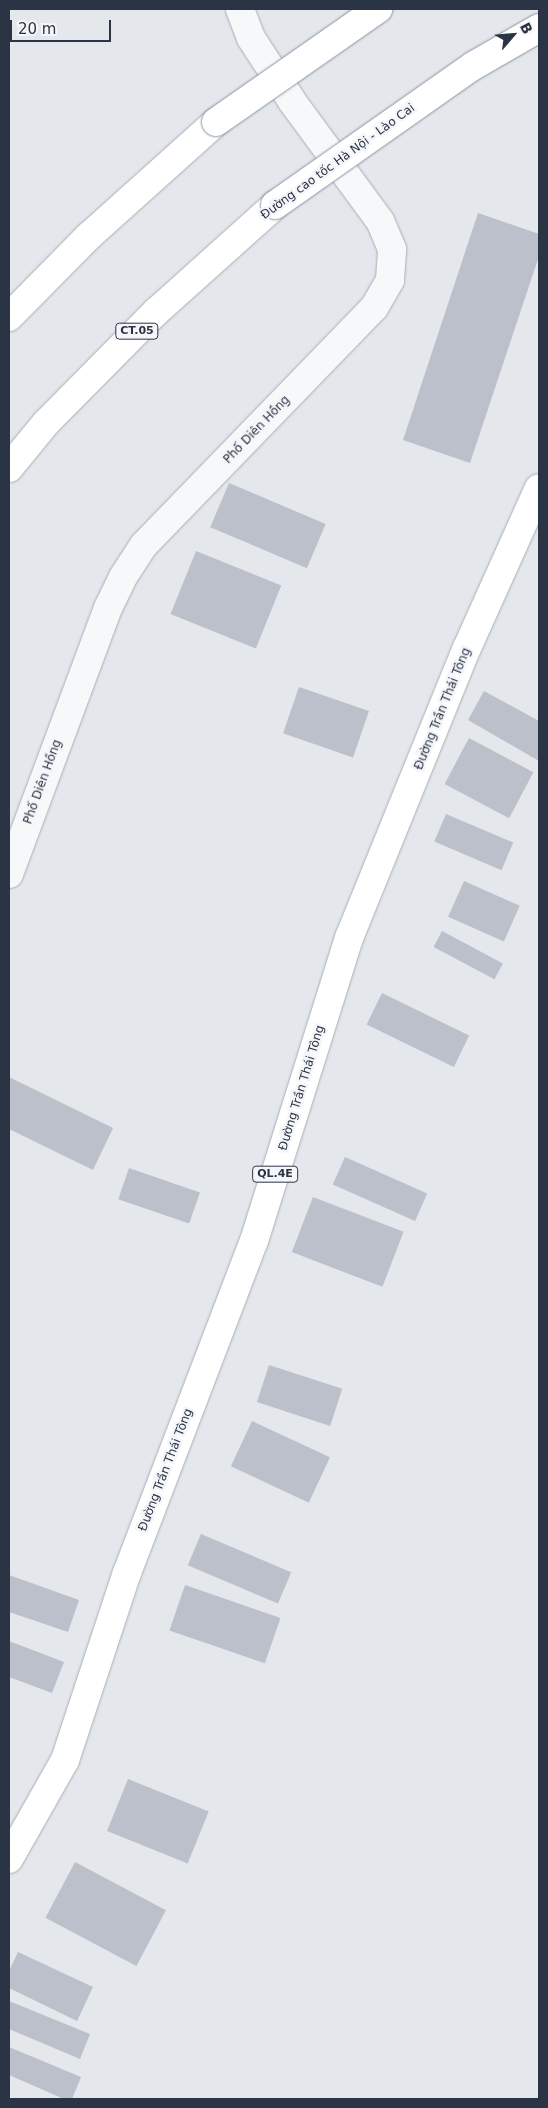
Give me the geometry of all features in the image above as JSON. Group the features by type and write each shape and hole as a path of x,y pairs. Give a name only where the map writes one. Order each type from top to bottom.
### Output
{"main road":[{"path":"9,317 89,236 216,122 378,9"},
{"name":"Đường cao tốc Hà Nội - Lào Cai","path":"9,468 46,423 157,311 275,205 473,66 539,28"},
{"name":"Đường Trần Thái Tông","path":"9,1859 64,1760 126,1573 254,1241 349,938 471,639 539,488"}],"street":[{"name":"Phố Diên Hồng","path":"9,874 104,618 123,577 144,545 374,308 390,280 392,249 380,221 292,101 251,38 240,9"}],"building":[{"path":"478,213 539,234 539,256 470,463 403,440"},
{"path":"229,483 326,524 307,568 210,527"},
{"path":"196,551 281,585 256,649 171,614"},
{"path":"299,687 369,711 353,757 283,733"},
{"path":"484,691 539,721 539,761 468,720"},
{"path":"469,738 533,772 509,818 445,784"},
{"path":"446,814 513,843 501,870 434,842"},
{"path":"464,881 520,906 504,941 448,917"},
{"path":"442,931 503,963 494,979 434,947"},
{"path":"382,993 469,1036 454,1067 367,1024"},
{"path":"9,1077 113,1128 93,1170 9,1129"},
{"path":"345,1157 427,1194 415,1221 333,1184"},
{"path":"129,1168 200,1192 189,1224 118,1199"},
{"path":"313,1197 404,1232 382,1287 292,1252"},
{"path":"269,1365 342,1389 330,1426 257,1402"},
{"path":"252,1421 330,1457 309,1503 231,1466"},
{"path":"201,1534 291,1572 278,1604 188,1565"},
{"path":"9,1575 79,1600 68,1632 9,1612"},
{"path":"185,1585 280,1618 265,1663 169,1630"},
{"path":"9,1641 64,1662 52,1693 9,1677"},
{"path":"128,1779 209,1812 188,1864 107,1831"},
{"path":"75,1862 166,1910 136,1966 45,1918"},
{"path":"18,1952 93,1987 77,2021 9,1988 9,1971"},
{"path":"9,2001 90,2034 80,2059 9,2029"},
{"path":"9,2047 81,2077 72,2099 64,2099 9,2075"}]}
